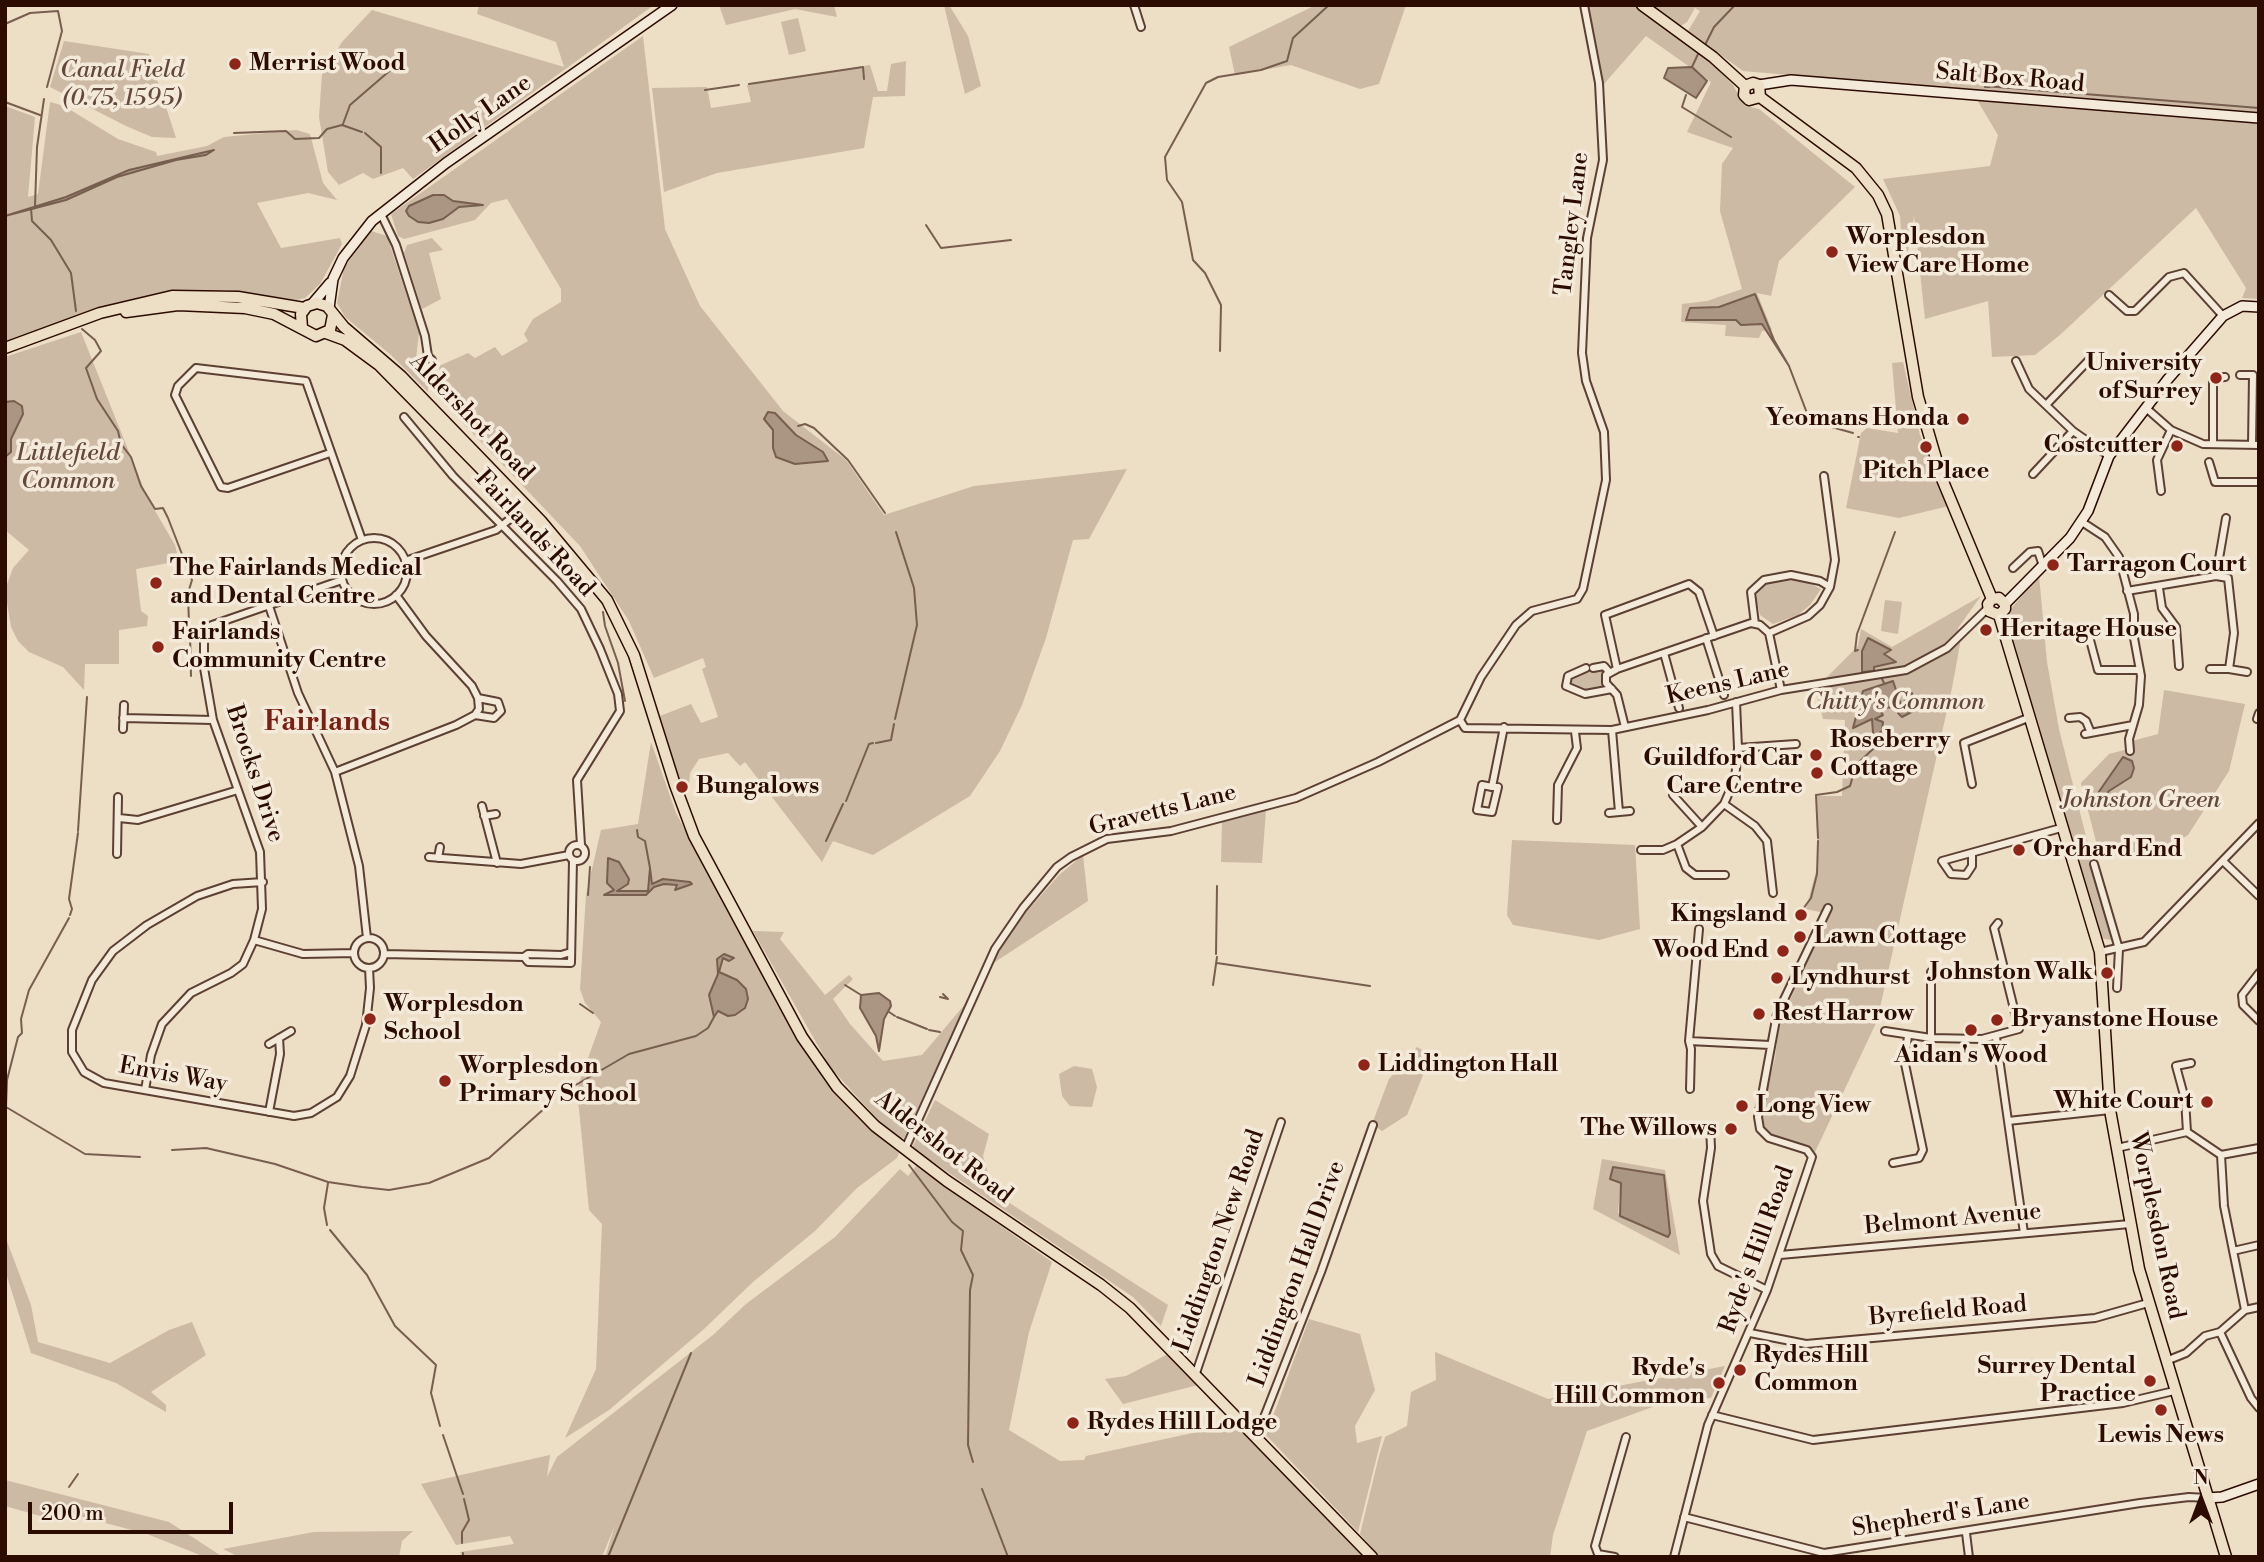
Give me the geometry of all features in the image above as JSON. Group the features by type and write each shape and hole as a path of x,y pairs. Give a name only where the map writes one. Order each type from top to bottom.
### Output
{"main road":[{"path":"1642,5 1702,49 1745,86 1746,98 1755,100 1760,97"},
{"path":"1745,86 1754,83 1759,85 1760,97 1856,168 1878,195 1887,214 1917,397 1942,479 1990,604 1990,613 1999,615 2005,610 2005,604 2000,598 1990,604"},
{"path":"5,348 109,310 172,296 238,297 309,306 331,311 332,325 326,333 311,335 268,312 211,306 153,307 85,321"},
{"path":"302,328 300,320 309,306"},
{"name":"Aldershot Road","path":"331,311 401,376 511,490 601,591 623,626 694,836 802,1037 848,1099 905,1149 990,1212 1117,1297 1196,1373 1372,1557"},
{"name":"Aldershot Road","path":"326,333 345,340 379,365 517,506 572,557"},
{"path":"511,490 517,506"},
{"name":"Worplesdon Road","path":"1999,615 2099,952 2110,1110 2130,1224 2148,1303 2227,1557"}],"street":[{"name":"Holly Lane","path":"309,306 333,279 349,248 381,214 446,163 673,5"},
{"path":"1134,5 1142,27"},
{"name":"Tangley Lane","path":"1460,720 1481,677 1516,625 1532,611 1577,598 1583,589 1606,480 1604,432 1586,382 1582,354 1587,238 1603,160 1598,71 1584,5"},
{"name":"Salt Box Road","path":"1759,85 1791,80 2259,118"},
{"path":"381,214 396,245 425,337 428,356 432,360"},
{"path":"2109,295 2127,311 2134,311 2169,277 2184,273 2223,316"},
{"name":"Holly Lane","path":"331,311 333,279"},
{"path":"2005,604 2044,566 2082,522 2109,456 2223,316 2242,306 2259,307"},
{"path":"2016,360 2029,389 2073,431 2109,456"},
{"path":"2046,405 2088,361"},
{"path":"330,453 228,488 221,487 175,395 178,386 196,368 301,378 306,381 362,540"},
{"path":"2146,408 2171,430 2203,444 2255,445 2253,375 2239,375"},
{"path":"2213,444 2213,378 2225,377"},
{"name":"Fairlands Road","path":"404,416 453,476 503,525 581,610 618,694 620,711 615,723 577,780 581,845"},
{"path":"2161,491 2157,460 2171,430"},
{"path":"2033,474 2073,431"},
{"path":"2209,462 2215,482 2259,482"},
{"path":"1769,633 1808,616 1820,605 1830,587 1835,560 1824,476"},
{"path":"405,561 503,525 517,506"},
{"path":"2216,576 2226,518"},
{"path":"2082,522 2111,545 2119,557 2134,614 2134,638 2140,670 2139,705 2129,739 2130,751"},
{"path":"362,540 388,541 405,561 405,579 396,595 376,603 365,602 355,597 342,580 342,560 347,552 362,540"},
{"path":"2013,568 2030,552 2038,551 2044,566"},
{"path":"1755,624 1751,592 1765,580 1791,575 1820,581 1830,587"},
{"path":"2127,591 2159,588 2216,576 2228,578 2234,633 2229,668"},
{"path":"342,580 269,606 298,693 335,772 359,866 367,939"},
{"path":"1613,671 1605,615 1689,584 1699,592 1724,695"},
{"path":"2159,588 2162,608 2176,627 2179,667"},
{"path":"335,772 477,712 494,718 501,711 498,702 478,698 396,595"},
{"name":"Keens Lane","path":"1460,720 1465,729 1504,727 1575,732 1612,730 1781,690 1906,670 1947,648 1990,604"},
{"name":"Brocks Drive","path":"145,1090 155,1039 172,1011 191,993 238,970 254,940 262,909 263,881 257,839 213,720 204,668 204,631 212,625 269,606"},
{"path":"1625,727 1617,695 1606,683 1606,675 1710,637 1755,624 1769,633 1781,690"},
{"path":"2090,640 2098,670 2140,670"},
{"path":"1664,653 1679,708"},
{"path":"1612,689 1585,694 1566,686 1568,676 1589,668 1604,666 1613,671"},
{"path":"2210,669 2229,668 2247,672"},
{"path":"477,712 478,698"},
{"path":"1641,850 1663,850 1677,844 1702,827 1724,804 1735,779 1738,748 1736,702"},
{"path":"123,729 124,705"},
{"path":"2070,718 2080,717 2087,721 2088,734 2133,725"},
{"path":"123,718 213,720"},
{"path":"1972,784 1964,743 2028,718"},
{"name":"Gravetts Lane","path":"905,1149 995,949 1020,912 1057,867 1107,839 1171,831 1296,798 1378,762 1460,720"},
{"path":"1492,786 1504,727"},
{"path":"1612,730 1619,812"},
{"path":"1557,820 1558,785 1577,748 1575,732"},
{"path":"1738,748 1796,744"},
{"path":"1482,785 1492,786 1498,788 1492,812 1477,810 1482,785"},
{"path":"119,818 138,820 238,790"},
{"path":"1673,795 1702,827"},
{"path":"117,854 118,797"},
{"path":"1724,804 1755,826 1767,841 1773,893"},
{"path":"482,806 497,863"},
{"path":"1609,813 1630,811"},
{"path":"484,816 496,814"},
{"path":"2099,952 2144,942 2259,823"},
{"path":"1972,853 1972,866 1966,875 1951,874 1942,861 2061,828"},
{"path":"1677,844 1686,868 1695,875 1724,875"},
{"path":"429,857 521,864 571,857 584,857 581,845 573,845 571,857 571,963 528,962 524,957"},
{"path":"438,858 440,847"},
{"path":"2223,862 2259,896"},
{"path":"2094,864 2119,949 2121,965 2117,988"},
{"name":"Envis Way","path":"263,881 215,889 171,909 113,951 92,980 72,1030 71,1045 76,1063 93,1079 294,1116 311,1113 327,1105 345,1086 366,1025 369,968"},
{"name":"Ryde's Hill Road","path":"1674,1557 1712,1415 1767,1290 1812,1157 1807,1150 1769,1138 1760,1129 1758,1117 1777,1014 1828,908"},
{"path":"1885,1031 1931,1038 1996,1037 2019,1030 2019,1021 2013,1011 1994,928 1998,923"},
{"path":"1690,1088 1689,1041 1699,929"},
{"path":"367,939 379,942 384,954 381,963 369,968 360,965 354,953 359,942 367,939"},
{"path":"254,940 303,954 354,953"},
{"path":"384,954 524,957 528,954 562,955 571,952"},
{"path":"1931,972 1931,1038"},
{"path":"2259,973 2242,995 2243,1005 2259,1021"},
{"path":"269,1044 291,1031"},
{"path":"1893,1163 1919,1158 1923,1150 1905,1064 1908,1035"},
{"path":"1996,1037 2024,1233"},
{"path":"270,1112 280,1054 279,1038"},
{"path":"1689,1041 1770,1045"},
{"path":"2187,1132 2185,1099 2176,1066 2191,1063"},
{"path":"2008,1121 2110,1110"},
{"name":"Liddington New Road","path":"1196,1373 1281,1122"},
{"name":"Liddington Hall Drive","path":"1257,1436 1321,1272 1373,1125"},
{"path":"1710,1126 1711,1147 1703,1202 1711,1254 1718,1266 1767,1290"},
{"path":"2117,1148 2187,1132 2221,1155 2259,1148"},
{"path":"2221,1155 2224,1206 2245,1310"},
{"name":"Belmont Avenue","path":"1780,1255 2130,1224"},
{"path":"2233,1251 2259,1245"},
{"name":"Byrefield Road","path":"1750,1333 1806,1344 2095,1318 2148,1303"},
{"path":"2166,1362 2186,1353 2205,1336 2220,1332 2245,1310 2259,1307"},
{"path":"2220,1332 2259,1408"},
{"path":"1712,1415 1813,1440 2123,1403 2174,1391"},
{"path":"1615,1557 1598,1554 1595,1546 1626,1437"},
{"path":"2207,1498 2222,1497 2259,1484"},
{"name":"Shepherd's Lane","path":"1684,1517 1824,1553 1966,1533 2140,1503 2193,1496 2207,1498"},
{"path":"1966,1533 1969,1557"}],"green space":[{"path":"479,5 654,5 413,179 403,168 373,179 363,173 339,185 328,172 319,117 322,74 342,42 372,10 564,67 556,42 477,14"},
{"path":"719,5 834,5 837,17 795,9 726,25"},
{"path":"944,5 949,5 968,36 981,86 965,94"},
{"path":"1316,5 1406,5 1379,84 1360,89 1291,65 1235,75 1229,47"},
{"path":"1586,5 1637,5 1697,48 1733,85 1745,106 1759,109 1855,187 1779,261 1771,296 1757,293 1772,330 1762,331 1759,338 1725,336 1726,325 1681,322 1682,304 1707,301 1742,289 1720,211 1722,164 1733,148 1687,132 1711,82 1646,36 1604,84"},
{"path":"1649,5 2259,5 2259,116 1743,71 1688,31 1700,11 1695,8 1687,22 1679,27"},
{"path":"798,18 806,51 789,55 781,22"},
{"path":"643,36 665,229 700,306 783,411 846,460 884,515 974,486 1127,469 1089,539 1073,540 1046,638 1022,705 1000,751 970,796 873,855 833,841 822,862 745,762 740,766 728,753 699,759 690,773 689,784 681,787 660,716 691,704 701,723 718,717 702,669 706,667 703,658 654,678 629,621 580,546 442,401 439,366 468,353 475,358 495,347 502,356 528,341 524,334 533,319 561,302 561,289 507,199 491,203 475,220 404,239 398,236 391,214"},
{"name":"Canal Field (0.75, 1595)","path":"64,41 149,54 176,138 152,137 50,87"},
{"path":"906,61 905,96 873,97 864,148 717,173 664,192 652,88 707,87 711,108 751,102 747,85 870,65 878,91 887,91 891,64"},
{"path":"1977,100 2259,121 2259,299 2242,298 2246,288 2196,208 2035,355 1992,357 1988,301 1925,319 1914,216 1904,275 1900,216 1883,179 1990,166 1998,135"},
{"path":"50,102 64,106 118,139 156,152 157,156 207,146 224,137 296,130 310,134 323,183 337,200 308,193 257,203 281,248 340,238 342,244 320,284 305,298 296,300 226,290 159,294 103,307 5,343 5,106 35,117 28,197 38,194"},
{"path":"371,231 387,236 419,333 416,359 428,370 428,392 391,355 345,317 337,303 344,268"},
{"path":"432,238 443,250 429,253 441,299 422,309 404,253 407,245"},
{"name":"Littlefield Common","path":"81,332 147,497 175,545 179,561 136,569 141,611 148,616 147,626 119,630 119,664 85,664 84,690 63,667 29,652 18,641 11,627 5,590 13,568 29,550 5,530 5,357"},
{"path":"1903,362 1920,435 1949,506 1899,518 1846,508 1861,433 1867,428 1898,433 1892,363"},
{"path":"2039,575 2047,662 2059,729 2112,940 2099,938 2019,674 2008,628 2010,610"},
{"path":"1799,578 1821,589 1810,605 1798,615 1773,624 1760,615 1756,598 1757,586 1775,579"},
{"name":"Chitty's Common","path":"1981,596 1958,628 1960,644 1952,688 1877,1021 1815,1152 1774,1137 1763,1127 1761,1116 1775,1058 1779,1024 1829,914 1806,909 1818,864 1817,796 1842,796 1845,720 1823,719 1815,689 1858,646 1861,629 1892,647"},
{"path":"1885,600 1902,602 1898,634 1881,631"},
{"path":"1602,668 1605,672 1601,689 1589,691 1569,685 1570,677 1581,669"},
{"name":"Johnston Green","path":"2164,690 2245,704 2229,771 2188,835 2161,853 2100,857 2081,783 2109,754 2132,748 2132,741 2158,734"},
{"path":"651,742 676,813 798,1042 826,1083 856,1115 899,1153 897,1158 857,1188 815,1231 753,1282 704,1329 609,1410 565,1438 596,1369 602,1224 589,1210 577,1089 601,1022 585,1003 580,989 586,895 601,830 638,824"},
{"path":"1266,810 1262,863 1221,862 1222,822"},
{"path":"1512,840 1635,845 1640,929 1599,940 1513,925 1507,915"},
{"path":"1083,855 1088,901 992,964 1014,926 1059,875"},
{"path":"753,931 784,932 780,939 825,995 849,975 853,979 833,999 850,1024 883,1061 922,1055 966,1003 904,1138 898,1138 878,1120 830,1067"},
{"path":"1417,1047 1431,1055 1407,1115 1382,1131 1372,1124 1389,1079"},
{"path":"1074,1066 1092,1069 1097,1087 1092,1107 1070,1106 1062,1096 1059,1074"},
{"path":"935,1100 989,1134 983,1156 994,1193 1168,1305 1161,1326 1133,1297 912,1148"},
{"path":"1602,1159 1665,1170 1680,1255 1593,1209","holes":["1664,1175 1670,1233 1667,1237 1618,1213 1621,1182"]},
{"path":"916,1166 1052,1262 1029,1332 1009,1430 1060,1461 1084,1460 1086,1456 1239,1423 1364,1557 605,1557 615,1525 602,1557 462,1557 460,1552 514,1544 510,1536 456,1545 421,1484 550,1455 547,1477 557,1457 713,1335 746,1304 835,1237 900,1169 908,1176"},
{"path":"5,1236 31,1305 38,1342 110,1363 169,1330 192,1322 206,1355 151,1392 166,1405 166,1412 116,1383 31,1353 5,1270"},
{"path":"1309,1319 1360,1334 1375,1390 1355,1426 1357,1443 1382,1436 1358,1532 1266,1435"},
{"path":"1435,1352 1548,1399 1725,1366 1711,1398 1666,1402 1587,1431 1553,1535 1550,1557 1380,1557 1360,1534 1379,1456 1385,1437 1407,1426 1411,1392 1436,1380"},
{"path":"1168,1354 1198,1385 1123,1404 1105,1379 1126,1376"},
{"path":"5,1480 169,1522 223,1557 205,1557 147,1534 60,1511 58,1521 5,1506"},
{"path":"413,1531 402,1541 399,1557 239,1557 223,1549 314,1532"}],"shaded area":[{"path":"1692,67 1707,81 1696,98 1664,78 1668,68"},
{"path":"214,150 206,155 176,160 117,177 66,200 5,216 66,197 129,170"},
{"path":"433,195 444,195 453,201 483,205 459,207 443,219 429,223 418,222 409,216 406,211 409,206"},
{"path":"1755,294 1774,340 1789,366 1762,324 1741,325 1736,320 1686,320 1690,308 1719,307"},
{"path":"14,401 22,406 23,414 11,439 11,452 5,457 5,402"},
{"path":"768,412 775,413 796,435 823,452 828,461 795,464 776,457 773,430 764,419"},
{"path":"1868,638 1891,650 1884,654 1896,662 1874,667 1874,671 1862,672 1862,651"},
{"path":"1893,681 1901,705 1912,693 1914,702 1921,707 1902,717 1898,713 1901,706 1885,708 1874,695 1873,700 1883,715 1875,719 1883,722 1882,731 1875,736 1872,719 1853,728 1863,691"},
{"path":"2123,757 2132,761 2134,768 2131,777 2109,791 2095,807 2098,793"},
{"path":"608,858 619,862 629,879 628,884 617,891 648,891 650,868 652,884 663,879 692,884 675,890 677,885 664,884 654,887 646,895 604,895 614,890 607,883"},
{"path":"724,954 734,958 729,961 723,958 719,972 737,980 746,989 748,999 745,1008 735,1015 728,1016 718,1011 714,1017 709,995 718,974 717,959"},
{"path":"879,993 890,1001 891,1006 884,1019 879,1051 876,1036 860,1008 861,995"},
{"path":"1613,1167 1664,1175 1670,1233 1668,1237 1620,1216 1621,1183 1610,1179"}],"waterway":[{"path":"1220,351 1221,305 1205,273 1193,260 1182,202 1167,180 1165,157 1206,83 1218,77 1261,70 1287,61 1293,38 1329,5"},
{"path":"1705,45 1714,27 1735,5"},
{"path":"5,24 30,13 58,11 62,31 47,87"},
{"path":"1692,67 1699,52"},
{"path":"343,124 350,105 394,67"},
{"path":"749,84 863,67 864,79"},
{"path":"705,90 739,85"},
{"path":"1985,86 2259,108"},
{"path":"1985,87 1990,87"},
{"path":"1686,95 1682,107 1731,137"},
{"path":"35,206 37,147 44,99"},
{"path":"5,102 40,115"},
{"path":"234,133 286,131 295,139 319,138 327,129 342,125 362,132"},
{"path":"365,133 381,147 381,173"},
{"path":"31,208 32,221 51,240 71,273 76,311"},
{"path":"926,225 941,248 1011,240"},
{"path":"82,329 95,340 101,351 86,368 97,399 118,431 121,444 131,457 141,486 155,509 163,508 192,580 188,593 189,625"},
{"path":"1789,366 1810,421 1853,433"},
{"path":"798,426 805,424 814,428 848,460 885,513"},
{"path":"895,719 917,625 914,588 896,532"},
{"path":"1858,650 1855,651 1857,634 1895,532"},
{"path":"603,612 618,663 625,701"},
{"path":"190,634 191,676"},
{"path":"1881,677 1884,683"},
{"path":"78,831 87,697"},
{"path":"876,743 891,740 894,724"},
{"path":"1818,838 1816,795 1837,792 1850,786 1856,765 1874,748 1875,736"},
{"path":"846,801 869,744 873,743"},
{"path":"826,841 843,804"},
{"path":"637,830 638,837 645,841 650,868"},
{"path":"70,915 72,909 69,899 78,833"},
{"path":"1803,909 1811,898 1817,874 1818,841"},
{"path":"588,895 590,867"},
{"path":"1216,954 1217,886"},
{"path":"69,918 29,990 21,1019 22,1033 18,1037 7,1080 6,1107 85,1154 140,1157"},
{"path":"1213,985 1217,957"},
{"path":"1217,963 1370,986"},
{"path":"845,985 861,995"},
{"path":"940,997 948,999 943,994"},
{"path":"580,1004 593,1013"},
{"path":"889,1012 895,1016"},
{"path":"172,1150 206,1148 275,1164 328,1182 362,1187 389,1190 429,1183 489,1158 546,1107 562,1084 574,1086 629,1054 696,1036 708,1028 714,1017"},
{"path":"897,1017 927,1029"},
{"path":"929,1030 940,1032"},
{"path":"909,1165 952,1222 963,1231 961,1250 973,1275 970,1290 968,1445 973,1462"},
{"path":"327,1225 324,1208 328,1183"},
{"path":"330,1230 367,1275 395,1326 436,1365 431,1393 440,1426"},
{"path":"608,1557 691,1353"},
{"path":"443,1435 463,1494"},
{"path":"69,1487 78,1474"},
{"path":"982,1489 1008,1557"},
{"path":"462,1543 462,1532 469,1520 464,1499"}],"place":[{"name":"Merrist Wood","path":"235,64"},
{"name":"Worplesdon View Care Home","path":"1832,252"},
{"name":"University of Surrey","path":"2216,378"},
{"name":"Yeomans Honda","path":"1963,419"},
{"name":"Costcutter","path":"2177,446"},
{"name":"Pitch Place","path":"1926,447"},
{"name":"Tarragon Court","path":"2053,565"},
{"name":"The Fairlands Medical and Dental Centre","path":"156,583"},
{"name":"Heritage House","path":"1986,630"},
{"name":"Fairlands Community Centre","path":"158,647"},
{"name":"Roseberry Cottage","path":"1816,755"},
{"name":"Guildford Car Care Centre","path":"1817,773"},
{"name":"Bungalows","path":"682,787"},
{"name":"Orchard End","path":"2019,850"},
{"name":"Kingsland","path":"1801,915"},
{"name":"Lawn Cottage","path":"1800,937"},
{"name":"Wood End","path":"1783,951"},
{"name":"Johnston Walk","path":"2107,973"},
{"name":"Lyndhurst","path":"1777,978"},
{"name":"Rest Harrow","path":"1759,1014"},
{"name":"Worplesdon School","path":"370,1019"},
{"name":"Bryanstone House","path":"1997,1020"},
{"name":"Aidan's Wood","path":"1971,1030"},
{"name":"Liddington Hall","path":"1364,1065"},
{"name":"Worplesdon Primary School","path":"445,1081"},
{"name":"White Court","path":"2207,1102"},
{"name":"Long View","path":"1742,1106"},
{"name":"The Willows","path":"1731,1129"},
{"name":"Rydes Hill Common","path":"1740,1370"},
{"name":"Surrey Dental Practice","path":"2150,1381"},
{"name":"Ryde's Hill Common","path":"1719,1383"},
{"name":"Lewis News","path":"2161,1410"},
{"name":"Rydes Hill Lodge","path":"1073,1423"}],"district":[{"name":"Fairlands","path":"327,723"}]}
